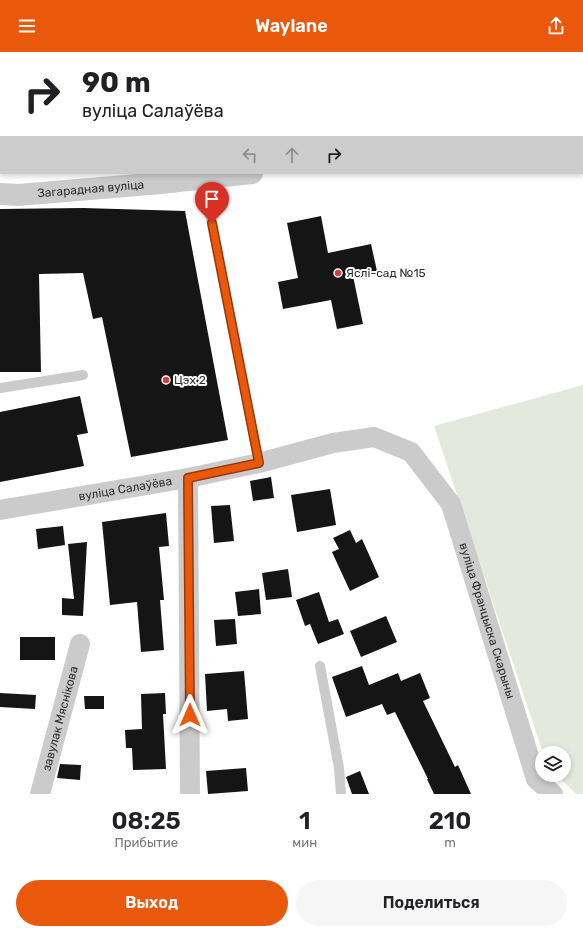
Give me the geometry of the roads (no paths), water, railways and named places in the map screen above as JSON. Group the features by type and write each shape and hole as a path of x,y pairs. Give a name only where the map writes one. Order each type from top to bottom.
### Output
{"street":[{"name":"Загарадная вуліца","path":"0,194 18,195 160,178 202,178 242,174"},
{"name":"вуліца Салаўёва","path":"0,510 188,478 259,463 333,443 374,437 411,452"},
{"name":"вуліца Францыска Скарыны","path":"411,452 451,504 536,779 553,794"},
{"path":"188,478 190,794"},
{"name":"завулак Мяснікова","path":"40,794 80,644"}],"lane":[{"path":"202,178 259,463"},
{"path":"0,388 83,374"},
{"path":"320,666 339,768 341,794"}],"place":[{"name":"Яслі-сад №15","path":"338,273"},
{"name":"Цэх 2","path":"166,380"}]}
